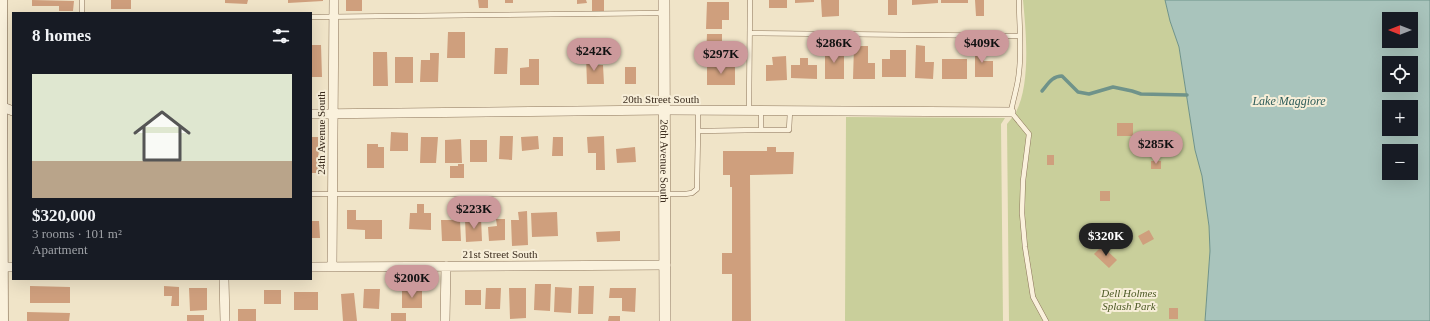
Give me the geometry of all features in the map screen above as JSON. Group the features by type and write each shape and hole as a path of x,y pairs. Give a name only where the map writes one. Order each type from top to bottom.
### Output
{"main road":[{"path":"1,0 1,230 7,267 2,321"}],"street":[{"name":"24th Avenue South","path":"332,267 334,0"},
{"name":"26th Avenue South","path":"664,0 665,321"},
{"path":"1,106 12,111"},
{"name":"20th Street South","path":"312,114 665,110 1011,112"},
{"name":"21st Street South","path":"312,267 666,265"},
{"path":"445,321 446,266"},
{"path":"224,280 225,321"}],"lane":[{"path":"82,0 82,12"},
{"path":"749,111 750,0"},
{"path":"1019,0 1019,71 1011,112 1029,134 1023,181 1022,213 1025,247 1033,297 1046,321"},
{"path":"312,17 664,13"},
{"path":"750,33 1019,36"},
{"path":"312,194 664,195 692,193 697,189 698,110"},
{"path":"761,111 761,130"},
{"path":"698,131 789,130 790,111"}],"green space":[{"name":"Dell Holmes Splash Park","path":"1023,0 1165,0 1170,21 1179,47 1195,150 1202,176 1209,226 1210,251 1205,321 1009,321 1007,124 1016,112 1021,100 1026,72"},
{"path":"846,117 1005,118 1001,124 1003,321 845,321"}],"water":[{"name":"Lake Maggiore","path":"1165,0 1430,0 1430,321 1205,321 1210,251 1209,226 1202,176 1195,150 1179,47 1170,21"}],"building":[{"path":"32,0 74,1 73,11 59,11 59,6 32,6"},
{"path":"111,0 131,0 131,9 111,9"},
{"path":"225,0 248,0 247,4 225,3"},
{"path":"288,0 323,0 323,1 288,3"},
{"path":"346,0 362,0 362,11 346,11"},
{"path":"478,0 488,0 488,8 479,8"},
{"path":"505,0 513,0 513,3 505,3"},
{"path":"577,0 586,0 587,3 577,4"},
{"path":"592,0 604,0 604,13 592,13"},
{"path":"769,0 787,0 787,8 769,8"},
{"path":"795,0 814,0 814,2 795,3"},
{"path":"821,0 839,0 839,16 822,17"},
{"path":"888,0 897,0 897,15 888,15"},
{"path":"912,0 938,0 938,3 912,5"},
{"path":"941,0 968,0 968,3 941,3"},
{"path":"975,0 984,0 984,16 976,16"},
{"path":"707,2 729,2 729,20 722,20 722,29 706,29"},
{"path":"448,32 465,32 465,58 447,58"},
{"path":"707,34 722,34 722,42 737,43 737,50 729,50 729,58 706,57"},
{"path":"312,45 321,45 322,77 312,77"},
{"path":"916,45 925,46 925,62 934,62 933,79 915,78"},
{"path":"975,45 984,45 984,61 993,61 993,77 975,77"},
{"path":"825,46 834,46 834,54 844,54 844,79 825,79"},
{"path":"854,46 868,46 868,63 875,63 875,79 853,79"},
{"path":"495,48 508,48 507,74 494,74"},
{"path":"890,50 906,50 906,77 882,77 882,59 890,59"},
{"path":"373,52 387,52 388,86 373,86"},
{"path":"430,53 439,53 438,82 420,82 421,60 430,60"},
{"path":"586,56 594,56 594,65 603,65 604,84 587,84"},
{"path":"786,56 787,80 766,81 766,65 773,65 772,57"},
{"path":"395,57 413,57 413,83 395,83"},
{"path":"800,58 808,58 808,65 817,65 817,79 791,78 791,65 800,65"},
{"path":"529,59 539,59 539,85 520,85 520,68 529,67"},
{"path":"942,59 967,59 967,79 942,79"},
{"path":"707,65 735,66 735,85 707,85"},
{"path":"625,67 636,67 636,84 625,84"},
{"path":"1117,123 1133,123 1133,136 1117,136"},
{"path":"391,132 408,133 408,151 390,151"},
{"path":"500,136 513,136 512,160 499,159"},
{"path":"538,136 539,149 522,151 521,137"},
{"path":"604,136 605,170 596,170 596,153 588,153 587,137"},
{"path":"312,137 319,137 318,173 312,173"},
{"path":"421,137 438,137 436,163 420,163"},
{"path":"553,137 563,137 563,156 552,156"},
{"path":"461,139 462,163 445,163 445,140"},
{"path":"470,140 487,140 487,162 470,162"},
{"path":"367,144 378,144 378,147 384,147 384,168 367,168"},
{"path":"635,147 636,162 617,163 616,149"},
{"path":"767,147 776,147 776,152 794,152 793,174 750,175 751,321 732,321 732,274 722,274 722,253 732,253 732,187 730,187 730,175 723,175 723,151 767,151"},
{"path":"1047,155 1054,155 1054,165 1047,165"},
{"path":"1151,161 1161,161 1161,169 1151,169"},
{"path":"458,164 464,164 464,178 450,178 450,166 458,166"},
{"path":"1100,191 1110,191 1110,201 1100,201"},
{"path":"417,204 424,204 424,213 431,213 431,230 409,229 410,213 417,213"},
{"path":"347,210 356,210 356,220 382,220 382,239 365,239 365,230 347,229"},
{"path":"527,211 528,245 512,246 511,220 519,220 518,212"},
{"path":"557,212 558,236 532,237 531,213"},
{"path":"481,218 482,241 466,242 465,219"},
{"path":"496,219 505,219 505,240 489,241 488,227 497,226"},
{"path":"441,220 460,220 461,241 442,241"},
{"path":"312,221 319,221 320,238 312,238"},
{"path":"1149,230 1154,239 1143,245 1138,236"},
{"path":"620,231 620,241 597,242 596,232"},
{"path":"1102,246 1117,260 1109,268 1094,254"},
{"path":"535,284 551,284 550,311 534,310"},
{"path":"30,286 70,287 70,303 30,303"},
{"path":"164,286 179,287 179,306 171,306 172,296 164,296"},
{"path":"579,286 594,286 593,314 578,314"},
{"path":"555,287 572,288 571,313 554,312"},
{"path":"189,288 207,288 207,310 190,311"},
{"path":"486,288 501,288 500,309 485,309"},
{"path":"509,288 526,288 526,318 510,319"},
{"path":"610,288 636,288 635,312 622,311 622,298 609,298"},
{"path":"364,289 380,289 379,309 363,308"},
{"path":"264,290 281,290 281,304 264,304"},
{"path":"402,290 422,290 422,308 402,308"},
{"path":"465,290 481,290 481,305 465,305"},
{"path":"294,292 318,292 318,310 294,310"},
{"path":"354,293 357,321 343,321 341,294"},
{"path":"1169,308 1178,308 1178,319 1169,319"},
{"path":"238,309 256,309 256,321 238,321"},
{"path":"27,312 70,313 69,321 27,321"},
{"path":"391,313 406,313 406,321 391,321"},
{"path":"187,315 204,315 204,321 187,321"},
{"path":"609,316 620,316 620,321 608,321"}],"waterway":[{"path":"1042,91 1053,79 1062,76 1078,92 1089,94 1113,87 1141,94 1187,95"}]}
